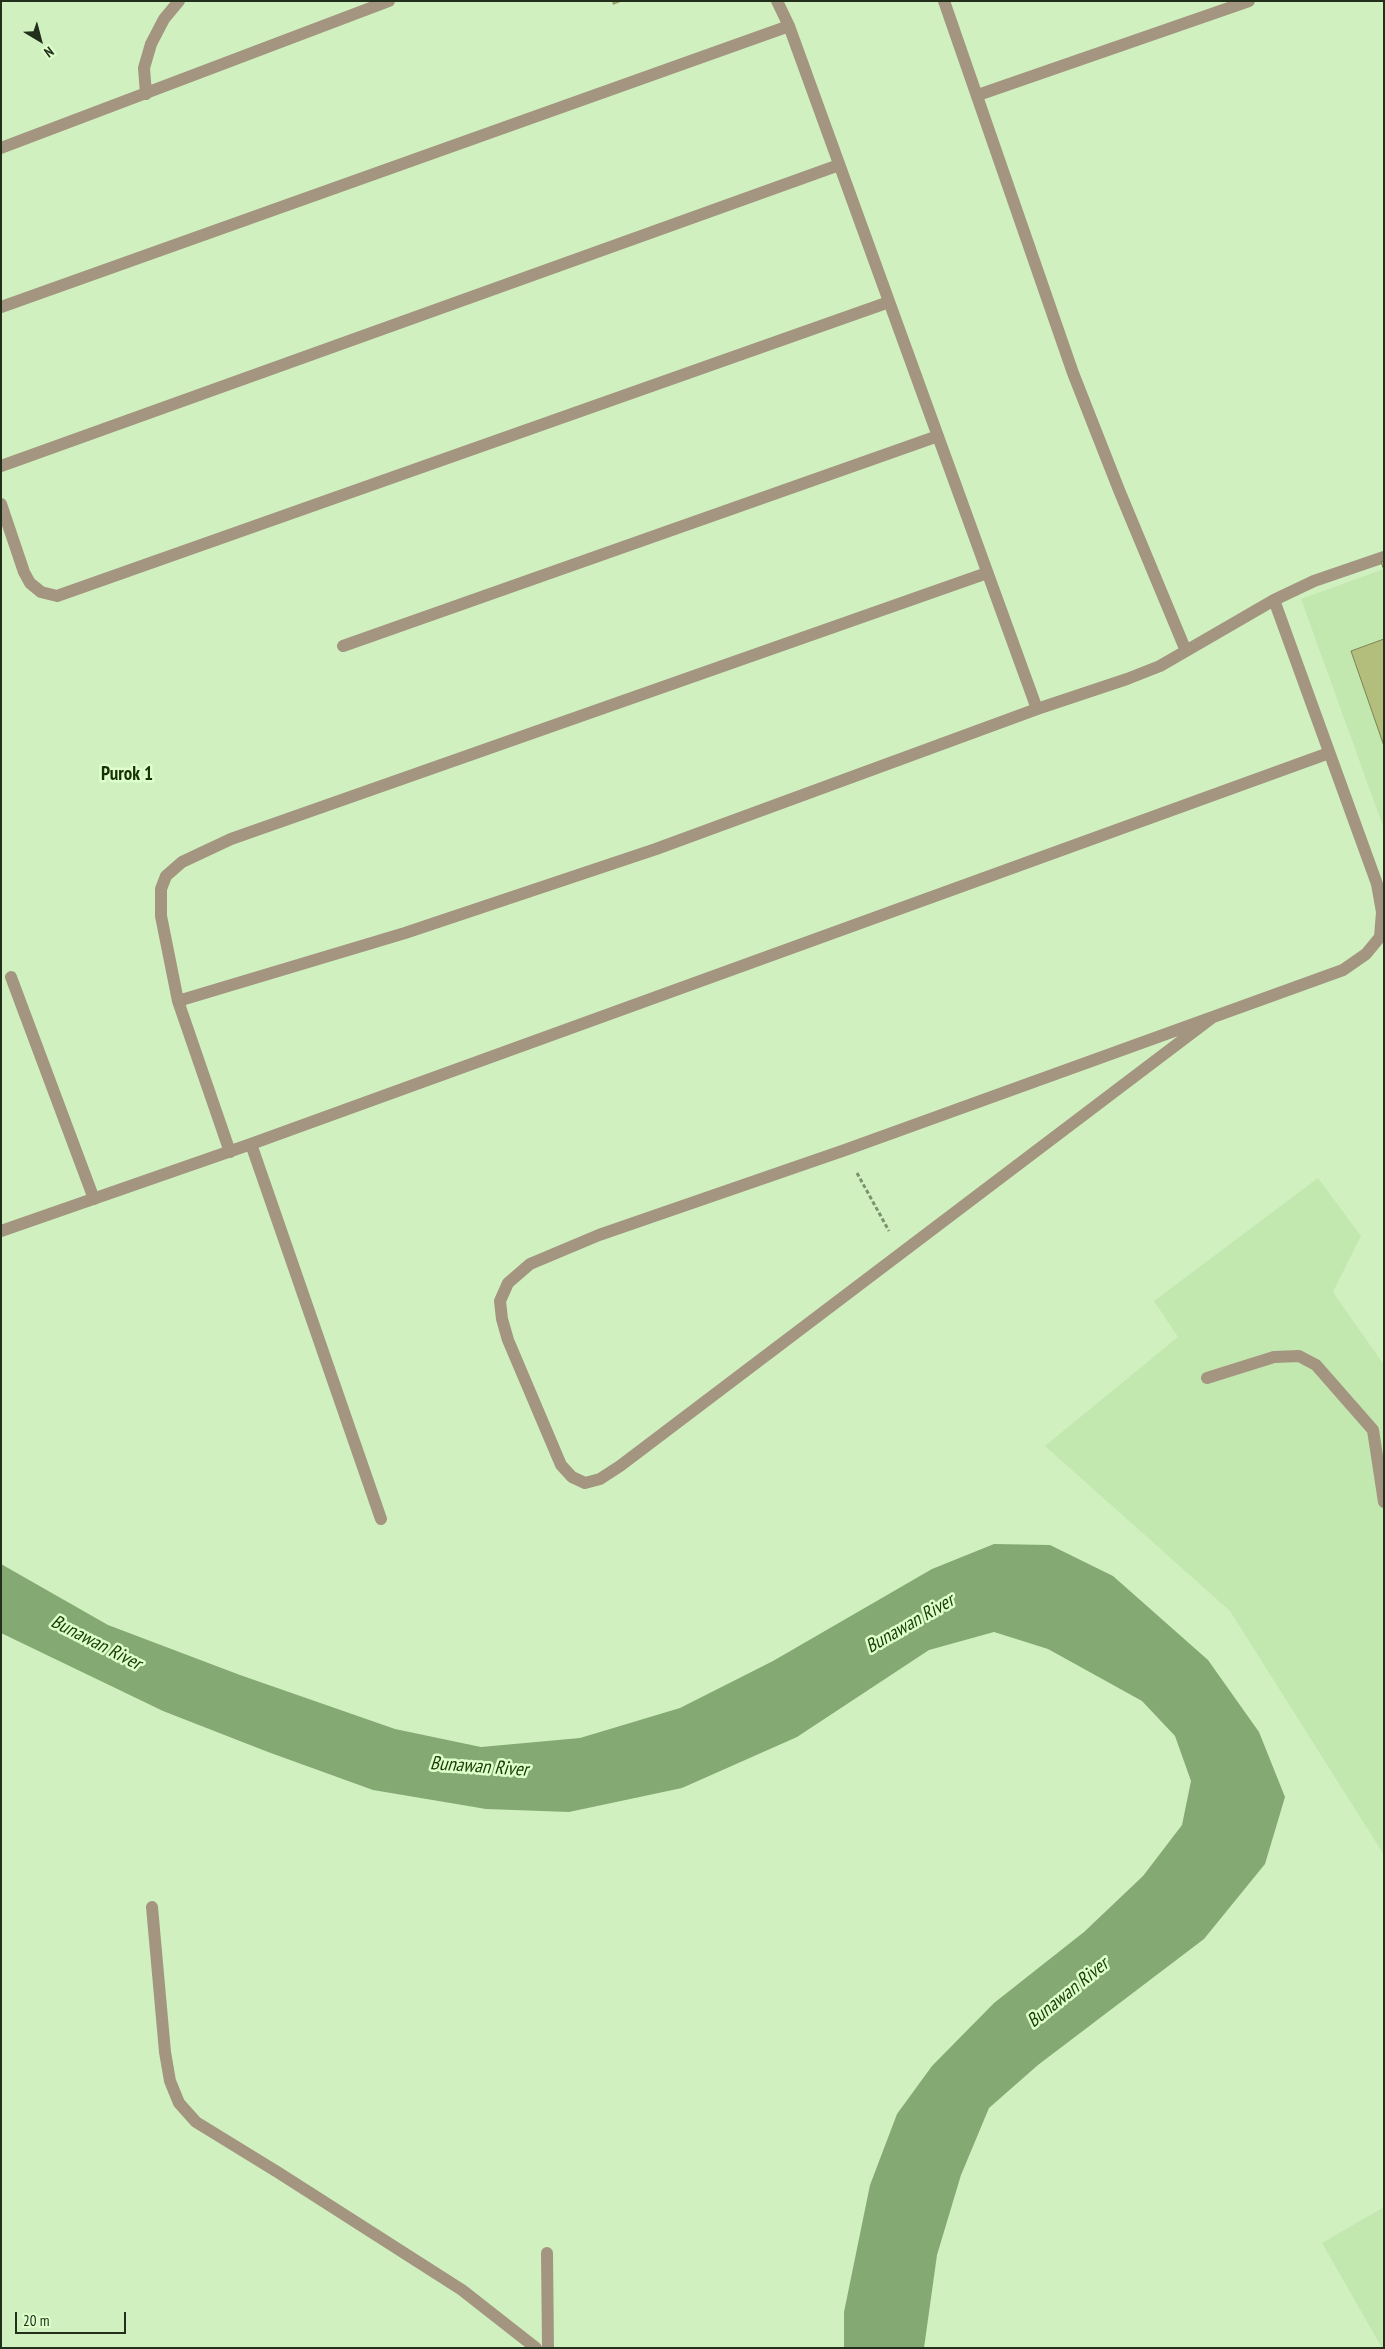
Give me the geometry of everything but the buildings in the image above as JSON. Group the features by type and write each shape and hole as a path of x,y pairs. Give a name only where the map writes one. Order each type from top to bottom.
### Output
{"street":[{"path":"146,94 144,68 151,44 164,19 179,1"},
{"path":"1,148 389,1"},
{"path":"777,1 789,26 1037,708"},
{"path":"944,1 1073,373 1118,490 1186,651"},
{"path":"978,95 1249,1"},
{"path":"1,307 789,26"},
{"path":"1,466 839,165"},
{"path":"1,504 24,572 30,583 41,592 57,596 889,302"},
{"path":"343,646 938,436"},
{"path":"178,1000 405,933 656,849 1037,708 1144,672 1186,651 1274,600 1314,581 1384,556"},
{"path":"230,1152 178,1000 160,916 161,889 166,876 182,862 231,839 988,573"},
{"path":"1214,1017 600,1479 585,1483 572,1477 562,1465 508,1340 502,1319 500,1301 508,1283 530,1264 558,1250 844,1150 1343,970 1366,954 1380,937 1382,912 1377,884 1274,600"},
{"path":"1,1231 230,1152 1328,753"},
{"path":"11,977 94,1199"},
{"path":"251,1144 381,1519"},
{"path":"1206,1378 1274,1356 1299,1356 1316,1365 1378,1431 1384,1502"},
{"path":"152,1907 166,2052 170,2081 179,2103 196,2122 280,2173 462,2290 536,2348"},
{"path":"547,2253 548,2348"}],"path":[{"path":"844,1150 901,1253"}],"shaded area":[{"path":"1384,569 1384,829 1301,599"},
{"path":"1318,1178 1361,1236 1333,1292 1384,1365 1384,1855 1230,1611 1045,1446 1178,1337 1154,1301"},
{"path":"1384,2207 1384,2348 1382,2348 1322,2243"}],"water":[{"name":"Bunawan River","path":"994,1544 1050,1545 1113,1576 1208,1660 1259,1732 1285,1797 1265,1864 1204,1939 1038,2065 989,2108 961,2175 937,2255 924,2348 844,2348 844,2312 870,2185 897,2114 932,2066 994,2003 1084,1932 1143,1876 1182,1825 1191,1781 1175,1736 1142,1701 1048,1649 994,1632 929,1650 797,1737 682,1788 569,1812 486,1809 373,1790 268,1752 163,1711 1,1633 1,1564 108,1625 240,1675 395,1729 481,1747 580,1738 680,1708 773,1661 932,1569"}],"district":[{"name":"Purok 1","path":"127,775"}]}
